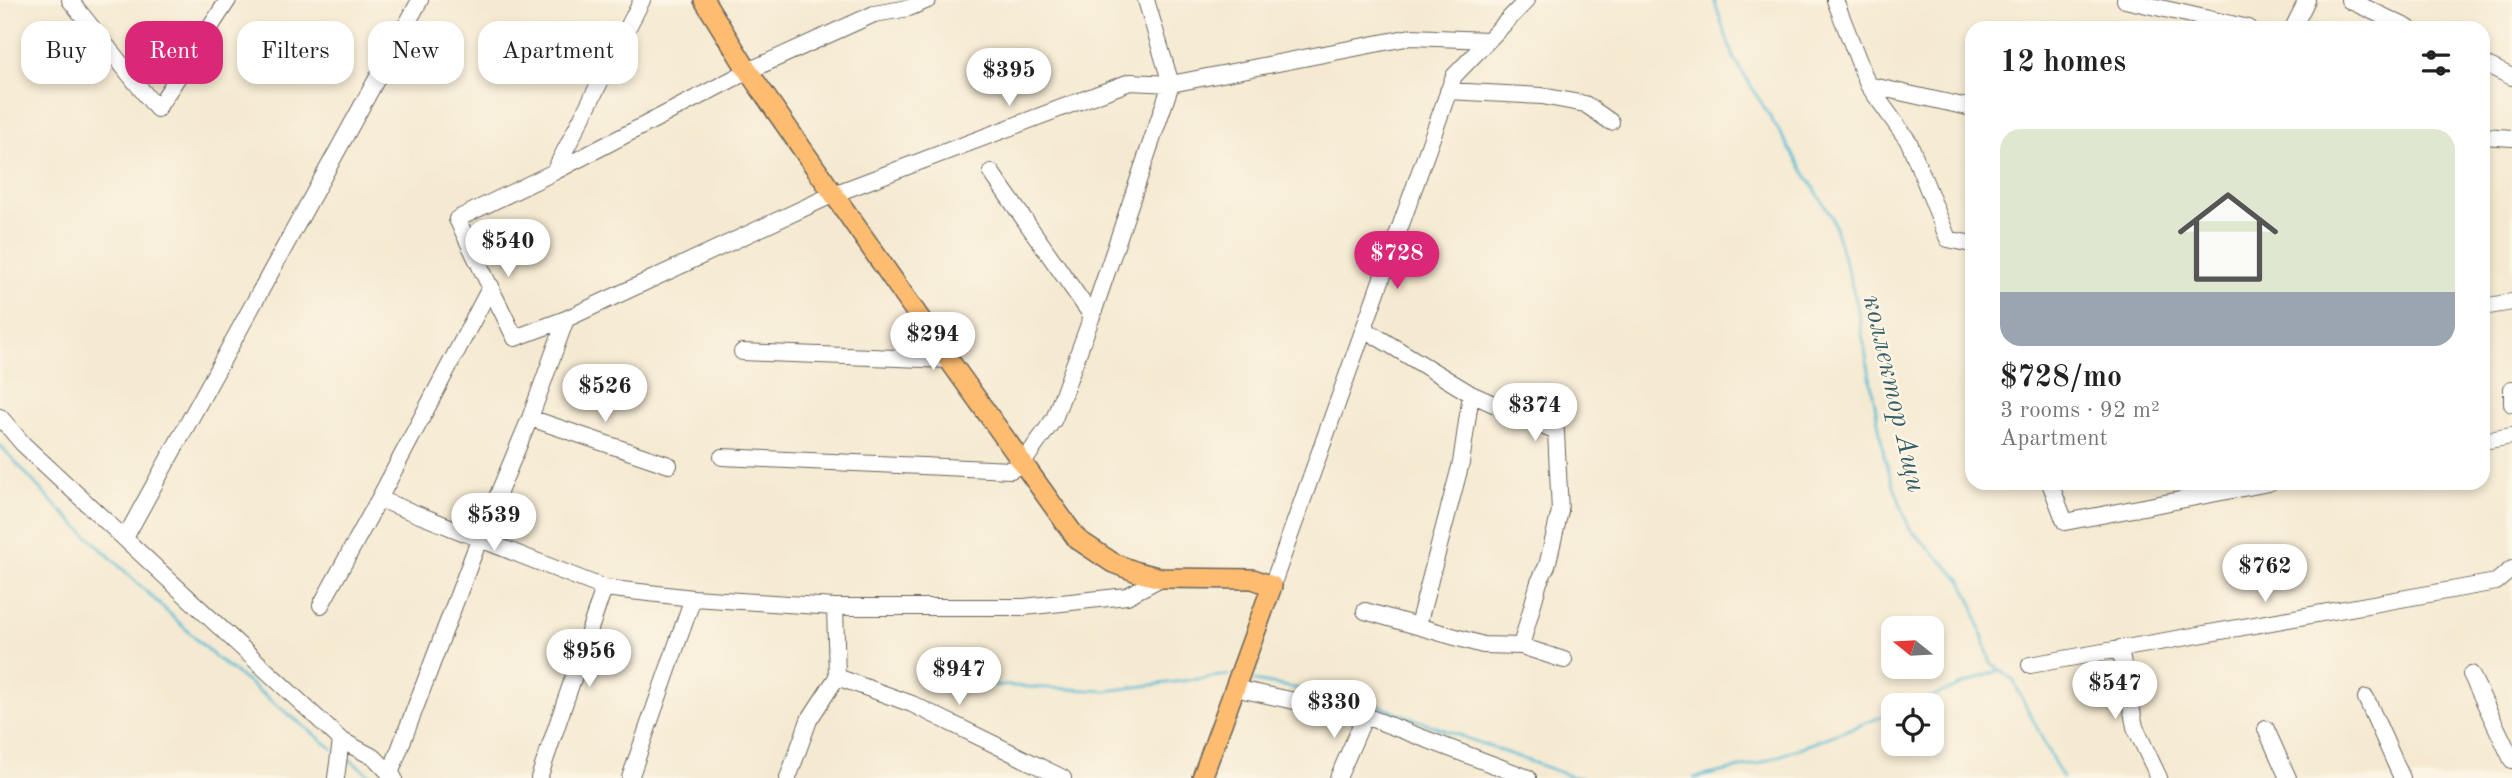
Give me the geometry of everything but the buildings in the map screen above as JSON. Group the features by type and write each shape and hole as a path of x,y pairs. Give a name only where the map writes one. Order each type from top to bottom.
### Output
{"main road":[{"path":"704,0 748,71 948,360 1077,539 1113,563 1161,578 1253,579 1272,586 1202,778"}],"street":[{"path":"71,0 157,109 228,0"},
{"path":"125,538 420,0"},
{"path":"554,172 642,0"},
{"path":"929,0 909,8 874,14 748,71 457,219 515,338 566,319 834,194 1130,82 1171,84 1411,37 1488,40"},
{"path":"722,457 1011,470 1022,464 1054,419 1171,84 1146,0"},
{"path":"1272,586 1454,76 1527,0"},
{"path":"1835,0 1868,85 1909,142 1948,239 1965,243"},
{"path":"2125,0 2218,21"},
{"path":"2296,21 2307,0"},
{"path":"2349,0 2393,21"},
{"path":"2490,67 2512,77"},
{"path":"1868,85 1965,106"},
{"path":"1448,91 1542,96 1585,104 1611,122"},
{"path":"2490,136 2512,138"},
{"path":"991,172 1092,316"},
{"path":"321,605 380,499 491,286"},
{"path":"2490,306 2512,302"},
{"path":"0,417 23,444 340,744 375,758 392,776 479,540 530,418 566,319"},
{"path":"1364,329 1471,394 1556,432 1560,511 1547,566 1539,582 1521,646"},
{"path":"742,352 948,360"},
{"path":"2512,389 2512,404"},
{"path":"1418,625 1461,463 1471,394"},
{"path":"530,418 669,465"},
{"path":"2490,440 2512,436"},
{"path":"2053,490 2065,522 2232,490"},
{"path":"380,499 604,588 693,598 835,607 1024,607 1127,596 1161,578"},
{"path":"2030,665 2496,582 2512,569"},
{"path":"539,778 604,588"},
{"path":"630,778 693,598"},
{"path":"788,778 809,720 837,677 835,607"},
{"path":"1365,611 1483,645 1521,646 1564,660"},
{"path":"2120,648 2135,727 2159,778"},
{"path":"2471,674 2512,760"},
{"path":"837,677 912,704 1063,778"},
{"path":"1234,688 1365,716 1528,778"},
{"path":"2366,698 2402,778"},
{"path":"1338,778 1365,716"},
{"path":"2266,729 2288,778"},
{"path":"336,778 340,744"}],"waterway":[{"name":"коллектор Ащи","path":"1714,0 1733,57 1832,217 1856,300 1885,460 1909,528 1961,580 1971,600 1991,663 2013,680 2062,778"},
{"path":"0,445 52,502 214,656 333,749"},
{"path":"1941,693 2000,670"},
{"path":"956,683 1106,691 1228,675"},
{"path":"1254,681 1360,699 1570,776 1584,778"},
{"path":"1694,778 1758,764 1881,717"},
{"path":"345,756 374,778"}]}
